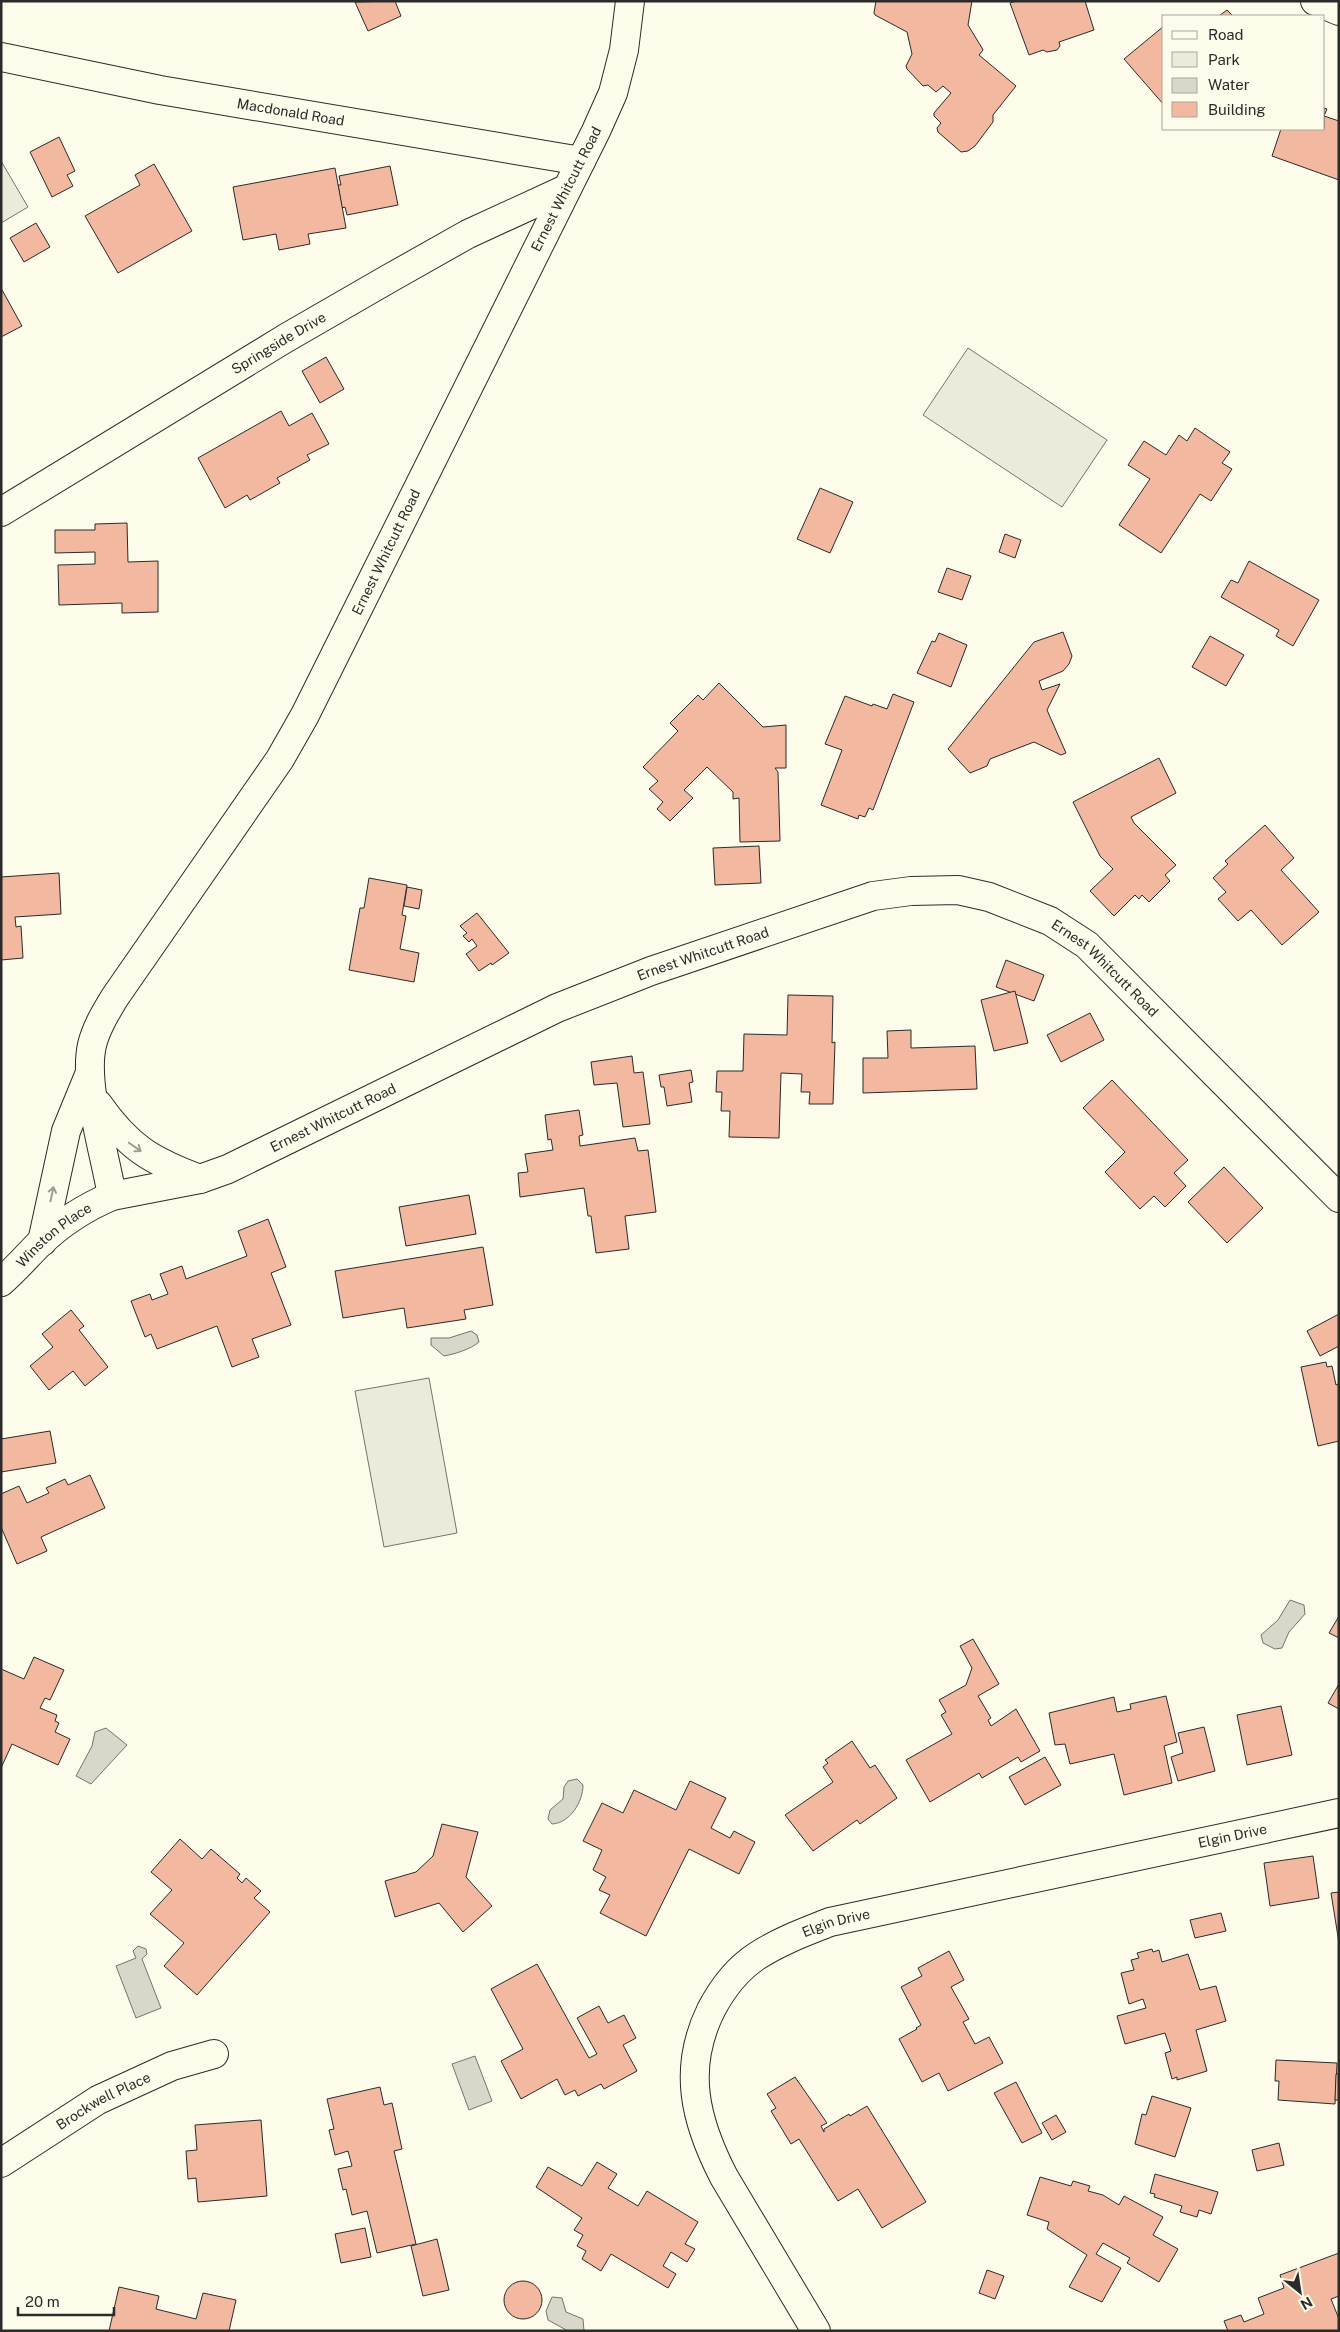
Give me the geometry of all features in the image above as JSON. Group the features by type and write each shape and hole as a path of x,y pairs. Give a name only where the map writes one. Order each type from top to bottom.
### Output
{"street":[{"name":"Ernest Whitcutt Road","path":"630,1 624,50 613,93 305,715 280,759 115,997 98,1029 92,1045 91,1086 112,1196 200,1179 228,1168 557,1008 651,971 873,896 958,890 989,897 1050,921 1087,945 1336,1191"},
{"path":"1315,1 1339,11"},
{"name":"Macdonald Road","path":"1,57 160,90 581,161"},
{"name":"Springside Drive","path":"1,512 286,338 390,278 468,234 566,189"},
{"name":"Ernest Whitcutt Road","path":"42,1242 66,1131 91,1086"},
{"path":"91,1086 113,1126 128,1142 158,1162 200,1179"},
{"name":"Winston Place","path":"1,1282 42,1242 88,1206 112,1196"},
{"name":"Elgin Drive","path":"816,2331 724,2177 713,2156 700,2121 694,2071 696,2050 704,2024 717,1999 735,1974 756,1956 786,1939 830,1922 1339,1813"},
{"name":"Brockwell Place","path":"1,2163 98,2100 172,2066 214,2054"}],"green space":[{"path":"1,161 28,207 1,223"},
{"path":"968,348 1107,440 1062,507 923,415"},
{"path":"429,1378 457,1533 384,1547 355,1391"}],"water":[{"path":"471,1331 477,1335 479,1342 463,1351 444,1356 431,1345 431,1338 449,1338"},
{"path":"1290,1600 1304,1605 1305,1614 1289,1632 1282,1648 1275,1649 1263,1643 1261,1635 1278,1620"},
{"path":"106,1728 127,1745 91,1784 76,1776 92,1746 95,1732"},
{"path":"577,1779 583,1785 578,1805 570,1816 559,1823 552,1824 548,1819 550,1810 563,1799 564,1787 568,1781"},
{"path":"138,1946 146,1949 147,1954 142,1959 161,2008 136,2018 116,1966 136,1958 133,1951"},
{"path":"475,2056 492,2101 469,2110 452,2064"},
{"path":"552,2297 562,2298 566,2312 583,2319 584,2331 568,2331 548,2320 546,2311"}],"building":[{"path":"395,1 401,16 368,31 355,2"},
{"path":"876,1 972,1 968,25 983,50 979,55 1016,86 993,115 993,122 975,146 968,151 961,152 938,132 937,128 941,123 934,116 934,113 951,93 943,86 936,92 928,85 923,86 907,69 906,66 912,54 907,32 875,15"},
{"path":"1016,1 1085,1 1094,30 1059,42 1060,46 1057,50 1047,52 1043,50 1029,55 1010,3"},
{"path":"1227,10 1232,15 1220,15"},
{"path":"1162,28 1162,103 1124,59"},
{"path":"1325,116 1339,121 1339,180 1272,156 1281,130 1325,130"},
{"path":"59,137 75,171 67,175 73,186 52,197 30,152"},
{"path":"154,164 192,231 118,273 85,216 140,185 135,175"},
{"path":"390,166 398,205 347,215 345,207 342,208 338,185 341,185 339,176"},
{"path":"335,168 346,228 308,234 310,244 279,250 276,234 243,240 233,187"},
{"path":"36,223 50,247 24,262 10,238"},
{"path":"1,288 22,326 1,337"},
{"path":"326,357 344,389 320,403 302,371"},
{"path":"281,411 289,426 312,413 329,444 307,455 310,460 277,478 280,483 250,500 247,495 225,508 198,458"},
{"path":"1195,428 1230,452 1222,463 1232,469 1211,501 1200,494 1161,553 1119,525 1150,479 1128,465 1144,441 1166,455 1179,435 1187,441"},
{"path":"820,488 853,502 830,553 797,539"},
{"path":"127,523 128,562 158,561 158,612 122,613 122,603 59,605 58,565 95,564 95,552 55,553 55,530 95,530 95,524"},
{"path":"1005,534 1021,540 1015,558 999,552"},
{"path":"1249,561 1319,600 1293,646 1276,636 1279,630 1221,597 1231,580 1238,583"},
{"path":"947,568 971,576 962,600 938,592"},
{"path":"1063,632 1072,656 1069,664 1063,671 1039,681 1042,690 1060,684 1047,710 1066,753 1061,755 1034,742 990,759 987,766 970,773 948,749 1034,642"},
{"path":"939,633 967,645 951,687 917,673 932,641 935,642"},
{"path":"1210,636 1244,655 1226,686 1192,667"},
{"path":"719,683 763,727 786,725 786,768 775,768 778,772 780,841 740,842 739,798 733,799 733,792 707,767 684,790 693,798 670,821 657,809 663,802 649,789 658,781 643,767 678,731 670,723 698,695 703,700"},
{"path":"893,694 914,702 873,810 869,808 865,817 859,815 858,819 821,805 842,750 825,744 845,696 872,706 873,704 887,709"},
{"path":"1159,758 1176,793 1131,817 1134,823 1176,865 1165,875 1170,881 1149,902 1142,895 1139,899 1135,895 1114,916 1090,891 1113,869 1100,856 1073,802"},
{"path":"1265,825 1294,858 1281,870 1319,912 1282,945 1251,910 1238,921 1218,899 1226,892 1213,878 1228,864 1225,861"},
{"path":"759,846 761,883 715,885 713,848"},
{"path":"59,873 61,914 15,917 16,927 21,926 23,958 1,960 1,877"},
{"path":"369,878 407,885 402,915 406,916 400,949 419,953 414,982 349,970 360,908 364,908"},
{"path":"407,887 422,890 419,909 404,906"},
{"path":"477,913 509,953 492,965 491,963 479,971 466,954 477,946 472,939 469,942 463,936 467,933 460,926"},
{"path":"1006,960 1044,975 1034,1001 996,987"},
{"path":"1015,991 1028,1043 994,1051 981,1000"},
{"path":"788,995 833,996 832,1043 835,1042 833,1104 809,1104 810,1092 801,1092 802,1074 781,1073 779,1138 729,1137 730,1111 721,1111 722,1092 716,1092 717,1071 743,1071 744,1034 787,1035"},
{"path":"1090,1013 1104,1040 1061,1062 1047,1035"},
{"path":"911,1030 911,1048 975,1046 977,1089 863,1093 863,1058 888,1058 887,1031"},
{"path":"632,1056 634,1073 643,1072 650,1124 623,1127 617,1083 594,1085 591,1062"},
{"path":"691,1070 693,1082 689,1083 692,1102 667,1106 664,1087 661,1087 659,1075"},
{"path":"1112,1080 1188,1160 1174,1173 1186,1186 1165,1207 1154,1196 1140,1209 1105,1172 1125,1152 1083,1108"},
{"path":"579,1110 583,1135 579,1136 580,1146 635,1138 638,1151 648,1150 656,1212 625,1216 629,1249 596,1253 591,1216 588,1216 584,1188 520,1197 518,1173 528,1172 525,1154 553,1150 551,1139 548,1140 545,1115"},
{"path":"1224,1167 1263,1208 1227,1243 1188,1202"},
{"path":"469,1195 476,1234 406,1246 399,1207"},
{"path":"268,1219 286,1267 271,1273 291,1325 252,1339 259,1357 232,1367 217,1326 157,1349 151,1334 145,1337 131,1301 150,1294 152,1300 168,1294 160,1274 182,1266 186,1279 247,1256 238,1231"},
{"path":"483,1247 493,1305 464,1310 466,1319 407,1328 404,1308 343,1318 335,1271"},
{"path":"71,1310 84,1326 79,1330 108,1367 85,1386 73,1371 49,1390 30,1366 53,1347 42,1334"},
{"path":"1339,1314 1339,1346 1320,1356 1307,1331"},
{"path":"1326,1362 1327,1367 1332,1366 1336,1385 1339,1384 1339,1441 1318,1446 1301,1367"},
{"path":"50,1431 56,1463 1,1472 1,1439"},
{"path":"90,1475 105,1508 41,1537 47,1551 17,1564 1,1527 1,1494 19,1486 27,1503 49,1493 46,1488 65,1479 68,1485"},
{"path":"1339,1616 1339,1638 1329,1633"},
{"path":"973,1639 999,1684 978,1696 991,1718 988,1720 991,1726 1016,1709 1040,1751 1021,1762 1018,1757 982,1778 979,1773 930,1802 906,1760 952,1734 941,1715 946,1712 939,1700 966,1685 972,1668 960,1646"},
{"path":"34,1657 64,1670 50,1700 45,1698 40,1708 57,1715 55,1721 59,1723 55,1732 70,1739 58,1765 12,1744 1,1768 1,1669 24,1679"},
{"path":"1339,1684 1339,1709 1328,1703"},
{"path":"1166,1696 1177,1742 1164,1746 1172,1783 1124,1795 1114,1754 1070,1764 1065,1744 1055,1745 1049,1713 1114,1697 1117,1712 1131,1709 1130,1704"},
{"path":"1281,1706 1292,1755 1247,1765 1237,1715"},
{"path":"1204,1727 1215,1771 1178,1781 1171,1757 1183,1753 1178,1733"},
{"path":"852,1741 870,1768 875,1765 897,1798 860,1824 857,1820 813,1851 785,1815 833,1782 823,1767 828,1763 825,1760"},
{"path":"1045,1757 1061,1785 1025,1805 1009,1777"},
{"path":"690,1781 726,1798 711,1828 730,1838 734,1831 755,1842 739,1874 689,1849 646,1936 600,1913 610,1895 599,1890 606,1877 593,1870 602,1850 583,1841 602,1803 623,1813 634,1790 676,1810"},
{"path":"442,1824 478,1832 466,1877 492,1906 463,1932 439,1903 395,1917 385,1881 416,1872 433,1856"},
{"path":"180,1839 202,1859 211,1849 240,1874 237,1878 242,1883 246,1878 261,1891 254,1898 270,1912 197,1995 164,1966 184,1943 150,1914 172,1890 151,1872"},
{"path":"1313,1856 1319,1898 1270,1906 1264,1863"},
{"path":"1339,1892 1339,1943 1331,1893"},
{"path":"1221,1913 1226,1931 1195,1938 1190,1920"},
{"path":"1152,1949 1153,1952 1159,1950 1162,1962 1188,1954 1200,1990 1216,1986 1226,2021 1196,2030 1207,2071 1177,2080 1177,2077 1172,2079 1165,2053 1171,2051 1165,2033 1125,2044 1117,2016 1146,2008 1143,1999 1129,2004 1121,1973 1134,1970 1131,1960 1139,1958 1137,1953"},
{"path":"949,1951 964,1980 951,1987 969,2019 963,2022 975,2044 989,2037 1003,2063 948,2091 939,2073 922,2082 899,2039 921,2025 901,1987 922,1976 918,1968"},
{"path":"537,1964 589,2058 597,2054 577,2018 599,2006 608,2023 624,2015 636,2038 623,2045 637,2071 604,2089 601,2084 578,2096 575,2090 565,2095 557,2079 521,2099 501,2061 523,2049 491,1989"},
{"path":"1276,2060 1337,2063 1335,2104 1278,2100 1279,2081 1275,2081"},
{"path":"1336,2074 1339,2074 1339,2100 1335,2100"},
{"path":"795,2077 827,2123 821,2126 824,2132 824,2129 867,2106 926,2202 882,2228 858,2189 838,2201 799,2139 791,2144 771,2111 776,2108 767,2094"},
{"path":"1016,2082 1042,2133 1022,2143 994,2093"},
{"path":"380,2087 384,2105 392,2103 402,2149 394,2151 416,2244 377,2253 367,2211 352,2215 346,2189 343,2190 338,2169 352,2166 348,2151 335,2155 329,2130 334,2129 327,2099"},
{"path":"1152,2096 1191,2108 1175,2157 1135,2144 1142,2114 1146,2115"},
{"path":"1056,2115 1066,2132 1052,2140 1042,2123"},
{"path":"261,2120 267,2196 198,2202 196,2178 188,2179 186,2151 197,2150 195,2125"},
{"path":"1279,2143 1284,2165 1257,2171 1252,2150"},
{"path":"597,2162 617,2174 608,2188 638,2206 647,2191 698,2222 685,2244 695,2249 687,2262 671,2252 663,2266 676,2274 668,2288 611,2254 601,2271 582,2259 586,2251 577,2246 583,2235 574,2230 582,2218 536,2187 548,2167 582,2186"},
{"path":"1155,2174 1218,2192 1211,2214 1199,2210 1197,2217 1180,2212 1182,2206 1154,2197 1155,2194 1150,2193"},
{"path":"1040,2177 1071,2186 1073,2181 1090,2186 1088,2191 1103,2195 1119,2205 1124,2196 1163,2217 1153,2235 1178,2249 1159,2282 1127,2263 1130,2258 1103,2243 1096,2254 1121,2268 1102,2302 1069,2287 1087,2255 1047,2229 1049,2222 1027,2215"},
{"path":"365,2228 371,2257 341,2263 335,2234"},
{"path":"437,2239 449,2290 423,2296 411,2246"},
{"path":"1339,2253 1339,2296 1331,2299 1339,2319 1339,2331 1228,2331 1224,2321 1241,2315 1244,2322 1264,2314 1258,2298 1284,2288 1280,2275"},
{"path":"987,2270 1004,2276 995,2299 979,2293"},
{"path":"523,2281 537,2286 542,2300 537,2314 523,2319 509,2314 504,2300 509,2286"},
{"path":"119,2287 159,2296 156,2309 196,2319 203,2293 236,2300 229,2331 109,2331"}]}
